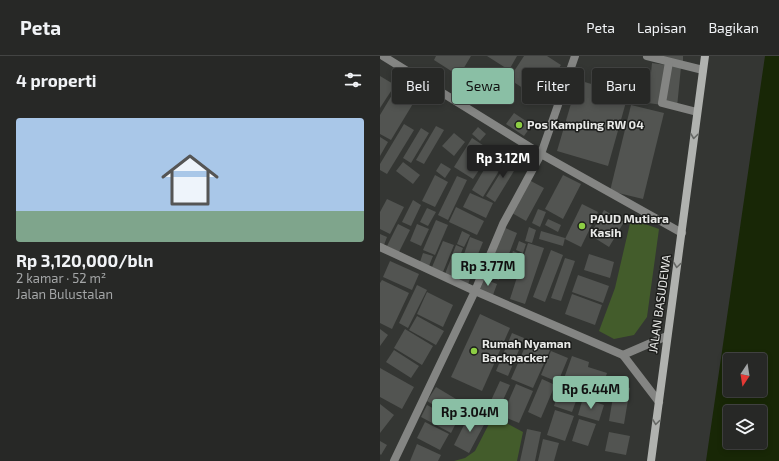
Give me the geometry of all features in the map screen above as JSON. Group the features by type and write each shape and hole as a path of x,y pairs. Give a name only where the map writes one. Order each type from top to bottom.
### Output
{"street":[{"path":"383,56 541,154 682,234"},
{"path":"394,461 475,291 503,224 541,154 575,56"},
{"path":"647,56 703,70"},
{"name":"JALAN BASUDEWA","path":"651,461 705,56"},
{"path":"669,62 662,103 697,112"},
{"path":"380,247 475,291 623,355 658,402"},
{"path":"623,355 667,336"}],"shaded area":[{"path":"765,56 779,56 779,461 706,461"},
{"path":"631,219 659,229 647,317 634,335 614,339 599,331 615,288"},
{"path":"492,418 499,419 523,432 517,461 454,461 465,458 475,451"}],"building":[{"path":"436,56 471,56 464,68 452,68 452,72 434,60"},
{"path":"487,56 517,56 510,68 506,68"},
{"path":"524,56 547,56 561,65 559,68 522,68 522,88 514,82 514,71"},
{"path":"664,56 683,56 683,62 663,59"},
{"path":"652,63 681,67 677,107 650,103"},
{"path":"380,76 392,83 392,90 380,108"},
{"path":"584,82 592,84 592,104 625,104 608,166 557,151 571,104 584,104"},
{"path":"392,95 392,104 413,104 391,140 380,134 380,115"},
{"path":"631,105 664,113 643,199 610,191"},
{"name":"Pos Kampling RW 04","path":"514,113 532,125 524,136 506,124"},
{"path":"404,124 414,130 387,174 380,170 380,164"},
{"path":"436,126 444,130 424,164 416,160"},
{"path":"478,127 486,134 480,141 472,134"},
{"path":"421,128 429,133 411,163 403,158"},
{"path":"454,133 465,142 454,156 442,146"},
{"path":"380,137 388,142 380,156"},
{"path":"472,138 492,151 473,179 454,167"},
{"path":"498,146 510,153 483,197 472,190"},
{"path":"511,156 520,161 495,202 486,196"},
{"path":"403,162 420,175 413,184 396,171"},
{"path":"441,163 451,169 445,178 436,171"},
{"path":"435,175 448,182 435,207 422,201"},
{"path":"563,175 581,184 563,219 545,209"},
{"path":"457,176 467,180 448,220 438,215"},
{"path":"529,180 544,188 526,221 512,213"},
{"path":"470,193 493,203 486,218 463,207"},
{"path":"387,199 404,207 390,234 380,229 380,212"},
{"path":"413,200 421,205 411,226 402,222"},
{"name":"PAUD Mutiara Kasih","path":"582,204 598,212 581,247 565,239"},
{"path":"456,207 484,221 477,235 449,222"},
{"path":"427,208 436,212 428,226 420,222"},
{"path":"538,209 546,212 540,227 532,223"},
{"path":"604,210 624,222 609,247 590,235"},
{"path":"548,219 561,225 558,232 545,225"},
{"path":"436,220 448,225 435,255 423,250"},
{"path":"398,224 410,230 399,252 387,246"},
{"path":"417,224 429,229 421,246 410,241"},
{"path":"503,227 517,233 499,280 485,275"},
{"path":"529,227 536,230 532,243 525,241"},
{"path":"462,231 470,235 464,247 457,244"},
{"path":"541,231 565,238 563,246 539,239"},
{"path":"380,234 387,237 384,245 380,244"},
{"path":"470,237 483,242 476,259 464,254"},
{"path":"443,241 454,245 443,272 432,267"},
{"path":"519,241 526,244 523,253 516,250"},
{"path":"528,243 544,248 525,304 510,299"},
{"path":"456,245 463,248 452,277 445,274"},
{"path":"551,250 563,255 545,302 533,297"},
{"path":"513,251 523,255 517,269 508,265"},
{"path":"423,253 433,256 429,266 420,262"},
{"path":"589,254 614,262 610,278 584,270"},
{"path":"463,257 477,262 468,284 454,279"},
{"path":"565,258 575,261 561,301 551,298"},
{"path":"390,261 419,274 412,290 383,277"},
{"path":"578,275 609,286 603,303 572,292"},
{"path":"484,279 497,284 493,295 480,290"},
{"path":"382,280 409,293 392,329 380,323 380,283"},
{"path":"417,285 427,290 408,328 399,323"},
{"path":"427,292 453,305 443,327 417,314"},
{"path":"572,294 602,305 595,325 565,314"},
{"path":"480,314 510,328 482,391 451,377"},
{"path":"417,316 444,331 436,345 409,330"},
{"path":"380,329 388,335 380,346"},
{"path":"405,329 433,346 422,365 394,348"},
{"path":"512,333 524,338 508,376 496,371"},
{"path":"528,340 550,350 533,388 511,379"},
{"path":"394,350 419,366 411,378 386,362"},
{"path":"551,351 568,358 558,382 541,375"},
{"path":"572,356 589,362 588,367 607,373 599,397 562,384"},
{"path":"380,368 414,387 402,409 380,397"},
{"path":"542,379 555,385 541,418 528,412"},
{"path":"500,381 510,385 498,411 488,407"},
{"path":"516,384 533,391 519,423 502,416"},
{"path":"615,385 630,388 624,424 609,421"},
{"path":"436,387 466,405 457,419 427,401"},
{"path":"560,387 579,393 572,412 554,406"},
{"path":"583,398 604,405 599,421 578,415"},
{"path":"380,404 394,415 380,433"},
{"path":"427,405 457,421 451,433 421,417"},
{"path":"555,410 574,416 565,441 547,435"},
{"path":"470,413 486,421 469,453 454,445"},
{"path":"579,419 596,424 588,446 572,441"},
{"path":"425,422 449,434 440,450 417,438"},
{"path":"527,429 541,432 535,461 520,461"},
{"path":"609,432 630,436 626,455 605,451"},
{"path":"543,439 559,443 554,461 538,461"},
{"path":"380,441 387,445 381,455 380,454"},
{"path":"417,444 441,455 438,461 410,461"}],"place":[{"name":"Pos Kampling RW 04","path":"519,125"},
{"name":"PAUD Mutiara Kasih","path":"582,226"},
{"name":"Rumah Nyaman Backpacker","path":"474,351"}]}
